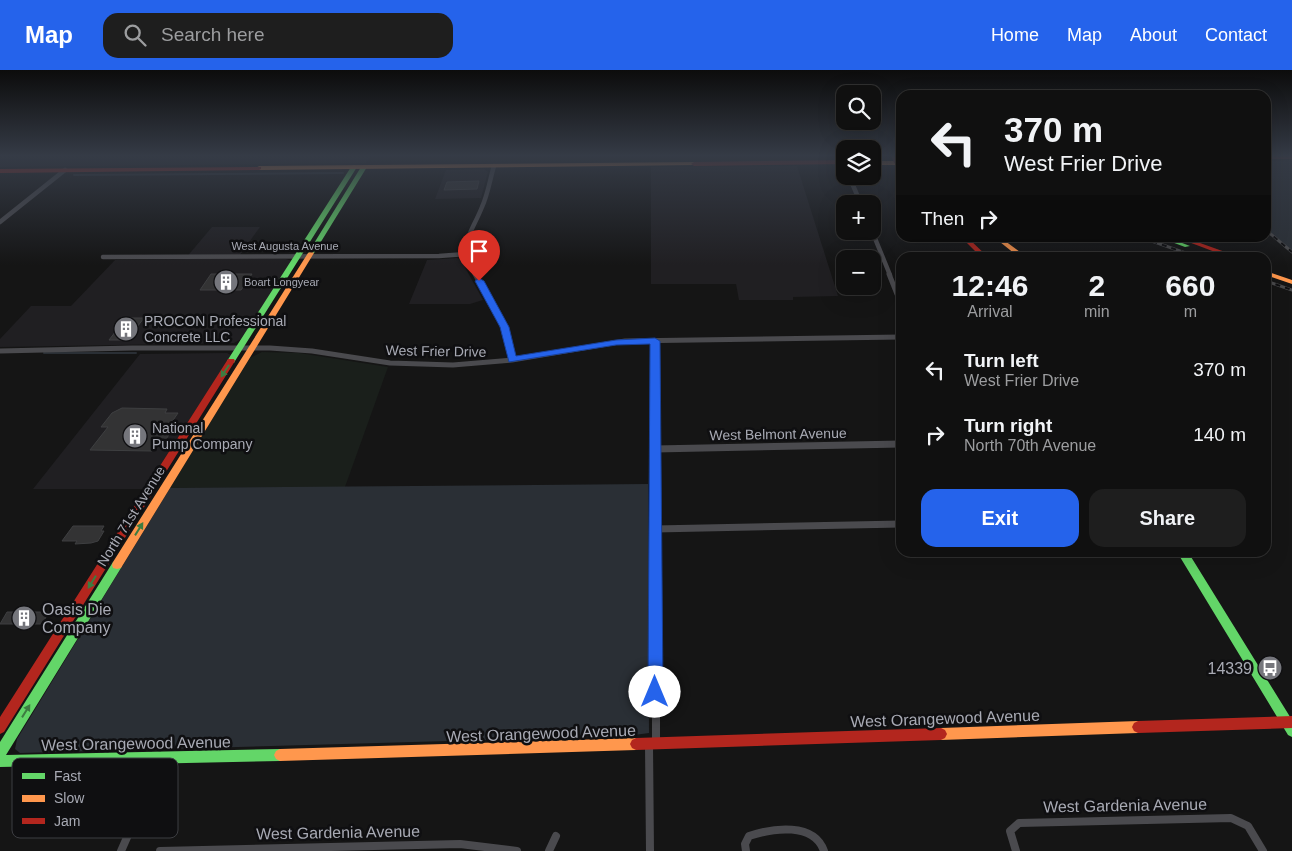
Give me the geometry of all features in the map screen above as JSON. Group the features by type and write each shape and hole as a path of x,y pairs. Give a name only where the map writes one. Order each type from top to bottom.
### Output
{"main road":[{"name":"North 71st Avenue","path":"0,728 338,192"},
{"name":"North 71st Avenue","path":"0,753 348,192"},
{"path":"961,242 971,252"},
{"path":"969,242 980,252"},
{"path":"1003,242 1017,252"},
{"path":"1175,242 1204,252"},
{"path":"1193,242 1222,252"},
{"path":"1271,269 1292,276"},
{"path":"1271,275 1292,282"},
{"path":"266,307 277,307"},
{"path":"201,409 213,409"},
{"path":"1185,557 1289,722 1292,731"},
{"name":"West Orangewood Avenue","path":"162,758 652,745 806,737 1289,722"}],"street":[{"path":"0,222 37,192"},
{"path":"487,192 483,206 467,238 466,254 471,267 505,327 512,360"},
{"path":"876,240 896,291"},
{"name":"West Augusta Avenue","path":"103,257 439,256 466,254"},
{"name":"West Frier Drive","path":"0,351 252,347 299,350 410,364 468,364 512,360 616,342 896,337"},
{"path":"650,851 655,529 655,341"},
{"name":"West Belmont Avenue","path":"655,449 896,444"},
{"path":"655,529 896,524"},
{"name":"West Gardenia Avenue","path":"1016,851 1010,831 1018,823 1231,818 1244,821 1254,832 1263,851"},
{"path":"746,851 745,844 748,836 760,832 807,832 817,837 824,851"},
{"path":"549,851 556,836"},
{"path":"121,851 127,838"},
{"name":"West Gardenia Avenue","path":"160,851 459,848 517,851"}],"shaded area":[{"path":"437,192 482,192 481,198 435,199"},
{"path":"651,192 805,192 836,290 836,295 838,296 793,297 793,300 739,300 736,284 651,284"},
{"path":"1271,192 1292,192 1292,251 1271,233"},
{"path":"212,227 260,227 237,259 286,259 292,261 241,339 234,343 0,347 0,339 31,306 71,306 115,260 185,259"},
{"path":"457,258 461,260 483,300 470,304 409,304 427,260"},
{"path":"262,352 299,353 388,367 345,487 170,488 250,358"},
{"path":"227,353 231,355 145,489 33,489 140,354"},
{"path":"648,484 649,733 627,736 20,753 15,749 17,739 170,488"}],"building":[{"name":"Boart Longyear","path":"211,274 252,274 241,290 200,290"},
{"name":"PROCON Professional Concrete LLC","path":"126,318 144,318 127,340 109,340"},
{"name":"National Pump Company","path":"122,408 167,409 165,413 178,413 167,429 173,429 164,442 152,451 90,450 108,427 101,427 112,413"},
{"path":"73,526 104,526 101,531 104,531 98,541 91,543 75,544 77,541 62,541"},
{"name":"Oasis Die Company","path":"7,612 49,612 42,624 0,624"}],"waterway":[{"path":"44,353 136,353"}],"railway":[{"path":"1271,234 1292,252"},
{"path":"1154,242 1183,252"},
{"path":"1271,283 1292,290"}],"traffic: fast":[{"path":"231,361 338,192"},
{"path":"311,253 348,192"},
{"path":"1176,242 1187,246"},
{"path":"1185,557 1292,731"},
{"path":"0,753 117,565"},
{"path":"140,758 280,755"},
{"path":"0,761 12,761"}],"traffic: slow":[{"path":"1003,242 1017,252"},
{"path":"117,565 311,253"},
{"path":"1271,275 1292,282"},
{"path":"941,734 1138,727"},
{"path":"280,755 636,744"}],"traffic: jam":[{"path":"969,242 980,252"},
{"path":"1193,242 1222,252"},
{"path":"0,728 231,361"},
{"path":"1138,727 1292,722"},
{"path":"636,744 941,734"}],"place":[{"name":"Boart Longyear","path":"226,282"},
{"name":"PROCON Professional Concrete LLC","path":"126,329"},
{"name":"National Pump Company","path":"135,436"},
{"name":"Oasis Die Company","path":"24,618"},
{"name":"14339","path":"1270,668"}],"route":[{"path":"479,281 505,327 512,360 616,342 655,341 655,692"}]}
